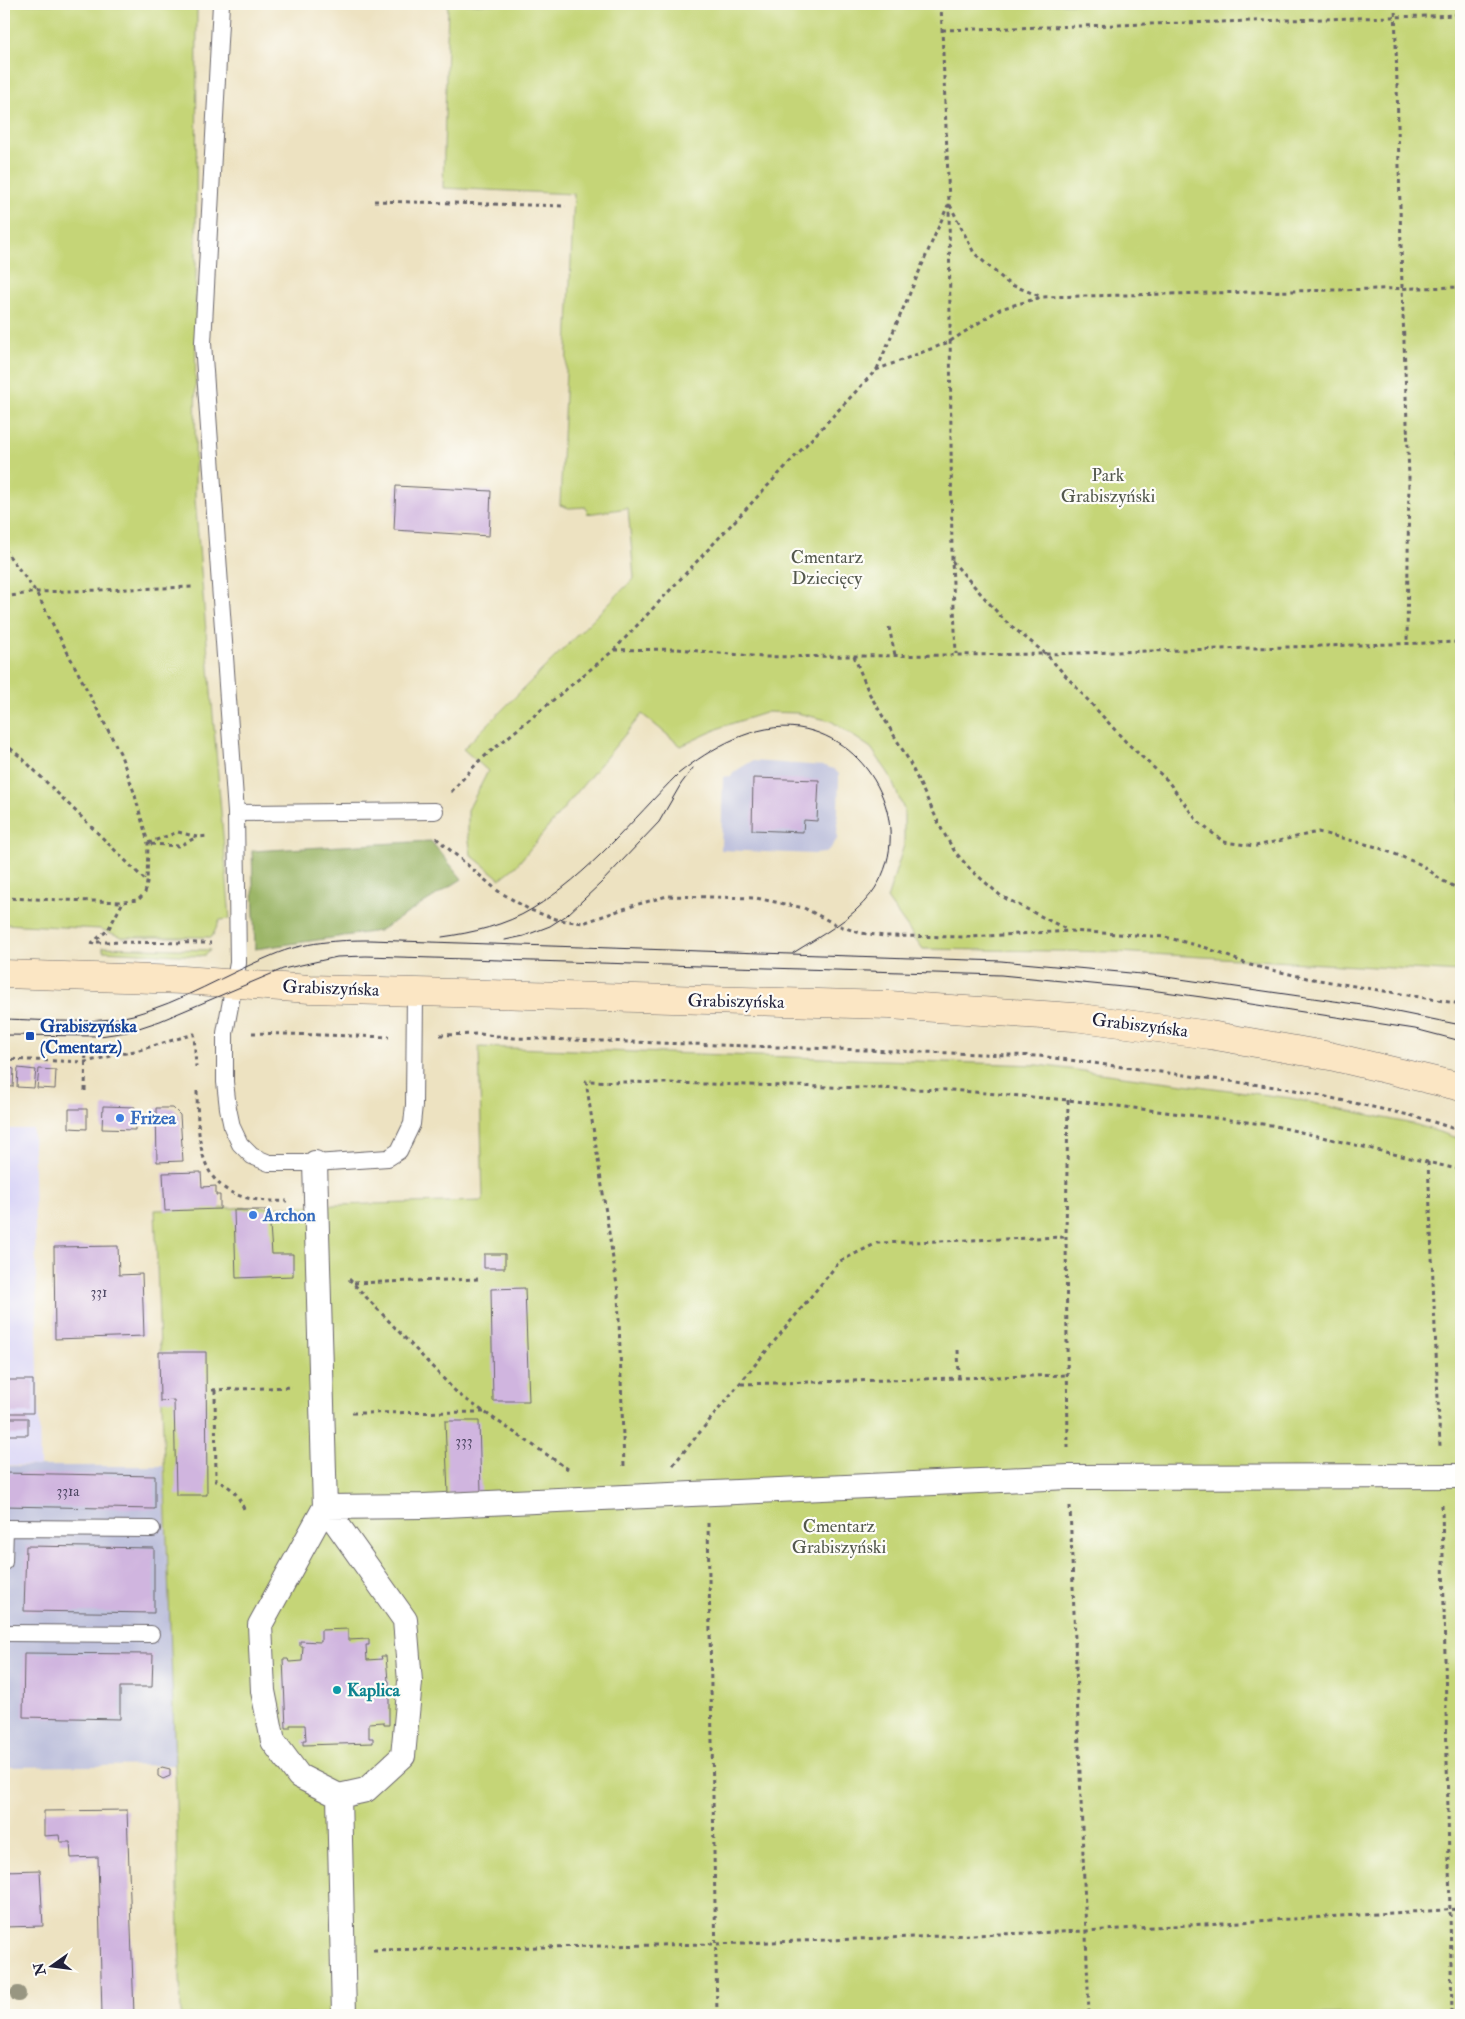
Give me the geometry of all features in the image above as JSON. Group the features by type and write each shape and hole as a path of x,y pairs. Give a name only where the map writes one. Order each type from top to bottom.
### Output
{"main road":[{"name":"Grabiszyńska","path":"4,974 183,980 310,989 889,1005 1074,1017 1210,1035 1330,1056 1461,1087"}],"street":[{"path":"315,1163 325,1507 260,1626 262,1692 273,1741 299,1776 339,1796 366,1790 403,1756 410,1682 405,1620 325,1507"},
{"path":"325,1507 423,1506 1069,1478 1452,1476"},
{"path":"339,1796 344,2015"}],"lane":[{"path":"221,4 203,343 236,813 238,962 225,1033 225,1082 232,1127 240,1144 252,1156 269,1163 315,1163 388,1158 399,1150 407,1139 412,1124 414,1105 415,992"},
{"path":"236,813 435,811"},
{"path":"4,1562 5,1528 152,1529"},
{"path":"4,1633 151,1634"}],"path":[{"path":"941,4 949,202 952,560 956,654"},
{"path":"1395,4 1409,477 1407,643"},
{"path":"942,30 1461,15"},
{"path":"374,201 566,206"},
{"path":"949,202 974,253 1009,284 1042,297"},
{"path":"435,811 478,761 614,650 876,370 949,202"},
{"path":"876,370 949,342 1000,310 1042,297 1461,286"},
{"path":"4,549 36,592 120,753 134,792 148,844 147,883 145,893 138,900 123,902 4,898"},
{"path":"952,560 1005,621 1046,654 1126,742 1167,780 1198,822 1224,842 1256,846 1318,832 1376,847 1422,865 1443,881 1461,890"},
{"path":"4,597 36,592 221,587"},
{"path":"889,627 895,655"},
{"path":"614,650 677,649 762,657 1046,654 1461,642"},
{"path":"854,656 869,693 908,759 942,830 955,852 971,870 1002,896 1069,931"},
{"path":"4,743 24,760 147,883"},
{"path":"148,844 178,832 197,836 236,833"},
{"path":"148,844 179,846 197,836"},
{"path":"430,836 439,839 498,891 530,910 559,920 583,923 667,896 756,898 804,908 837,925 860,933 884,936 969,937 1069,931 1166,937 1207,948 1259,968 1461,1004"},
{"path":"123,902 108,930 93,942 210,943 238,941"},
{"path":"245,1033 414,1036 480,1034 514,1038 1040,1056 1290,1089 1418,1118 1461,1131"},
{"path":"4,1059 85,1062 139,1050 194,1034 196,1074"},
{"path":"85,1091 86,1043"},
{"path":"628,1496 618,1292 586,1081 950,1090 1068,1100 1271,1125 1461,1170"},
{"path":"1068,1100 1066,1237 1069,1478 1089,2015"},
{"path":"1428,1162 1452,1476 1448,1909 1452,2015"},
{"path":"628,1496 740,1384 840,1261 877,1243 1066,1237"},
{"path":"318,1250 354,1283 458,1394 628,1496"},
{"path":"354,1283 480,1279"},
{"path":"958,1350 959,1378"},
{"path":"740,1384 1067,1375"},
{"path":"244,1509 240,1499 227,1484 216,1481 214,1390 321,1386"},
{"path":"322,1413 486,1412"},
{"path":"708,1493 714,1944 717,2015"},
{"path":"342,1950 714,1944 1086,1931 1461,1908"}],"shaded area":[{"path":"752,761 824,766 834,769 839,774 837,839 831,848 824,853 815,854 721,850 723,777 731,776 734,772"},
{"path":"4,1129 33,1129 40,1466 4,1465"},
{"path":"4,1466 163,1466 175,1765 4,1767"}],"green space":[{"path":"4,4 197,4 195,499 230,919 220,920 212,937 122,937 100,929 4,924"},
{"name":"Park Grabiszyński","path":"448,4 1461,4 1461,972 1117,952 923,949 887,899 904,845 904,810 889,774 871,748 831,721 797,713 768,712 724,726 681,746 642,714 516,866 500,879 471,855 468,833 468,810 488,771 463,749 634,578 628,508 587,514 586,507 569,508 560,505 574,194 443,188"},
{"path":"431,841 462,879 379,931 255,949 252,851"},
{"path":"103,947 210,950 206,955 197,956 103,951"},
{"name":"Cmentarz Grabiszyński","path":"479,1047 1038,1065 1290,1098 1417,1125 1461,1139 1461,2015 181,2015 175,1765 155,1210 483,1201"}],"building":[{"path":"396,486 491,491 489,536 394,530"},
{"path":"753,778 819,780 817,821 804,820 803,832 752,830"},
{"path":"4,1067 14,1069 13,1087 4,1086"},
{"path":"18,1068 36,1070 34,1088 17,1087"},
{"path":"39,1069 56,1070 55,1089 37,1088"},
{"path":"103,1106 135,1107 135,1130 102,1129"},
{"path":"156,1108 173,1108 180,1115 183,1161 157,1162"},
{"path":"69,1109 87,1109 87,1129 69,1128"},
{"path":"201,1172 202,1187 216,1186 216,1195 220,1195 220,1209 165,1211 163,1173"},
{"path":"234,1210 269,1210 272,1254 293,1254 293,1276 236,1278"},
{"path":"118,1246 119,1275 142,1274 144,1336 55,1339 54,1247"},
{"path":"484,1254 505,1254 505,1268 484,1268"},
{"path":"525,1288 529,1401 493,1401 491,1289"},
{"path":"159,1352 206,1352 207,1495 176,1495 174,1400 160,1401"},
{"path":"4,1380 33,1380 33,1413 4,1413"},
{"path":"4,1418 28,1418 28,1435 4,1435"},
{"path":"445,1421 479,1421 481,1492 448,1494"},
{"path":"4,1473 155,1476 155,1509 4,1506"},
{"path":"26,1546 154,1548 154,1613 24,1611"},
{"name":"Kaplica","path":"348,1629 348,1640 369,1639 369,1645 366,1645 367,1660 382,1659 381,1656 386,1656 389,1681 389,1725 384,1725 384,1722 369,1723 369,1738 373,1738 373,1743 303,1745 303,1740 306,1740 305,1725 290,1725 290,1728 286,1728 283,1659 288,1659 289,1662 302,1661 303,1646 300,1646 300,1641 321,1642 321,1630"},
{"path":"24,1653 153,1654 152,1687 120,1687 120,1719 23,1717"},
{"path":"162,1767 170,1769 170,1776 163,1779 158,1776 158,1770"},
{"path":"127,1810 134,2015 102,2015 98,1857 71,1858 70,1842 60,1842 59,1835 44,1836 44,1811"},
{"path":"40,1870 43,1926 4,1927 4,1871"}],"tram line":[{"path":"442,937 465,933 511,920 532,909 553,895 591,863 678,774 691,764 734,739 766,729 783,727 799,728 825,736 848,750 867,769 880,792 888,817 890,843 884,870 871,894 854,912 835,927 793,953"},
{"path":"505,940 524,936 550,926 567,915 601,883 659,822 681,784 693,768"},
{"path":"4,1019 85,1021 133,1015 168,1003 256,962 296,947 321,943 370,940 1001,961 1152,975 1362,1005 1461,1025"},
{"path":"4,1035 100,1036 127,1032 160,1021 283,969 337,957 366,956 1001,975 1143,989 1231,1001 1415,1029 1461,1041"}],"place":[{"name":"Grabiszyńska (Cmentarz)","path":"30,1036"},
{"name":"Frizea","path":"120,1118"},
{"name":"Archon","path":"253,1215"},
{"name":"Kaplica","path":"337,1690"}],"park label":[{"name":"Cmentarz Dziecięcy","path":"827,567"}]}
